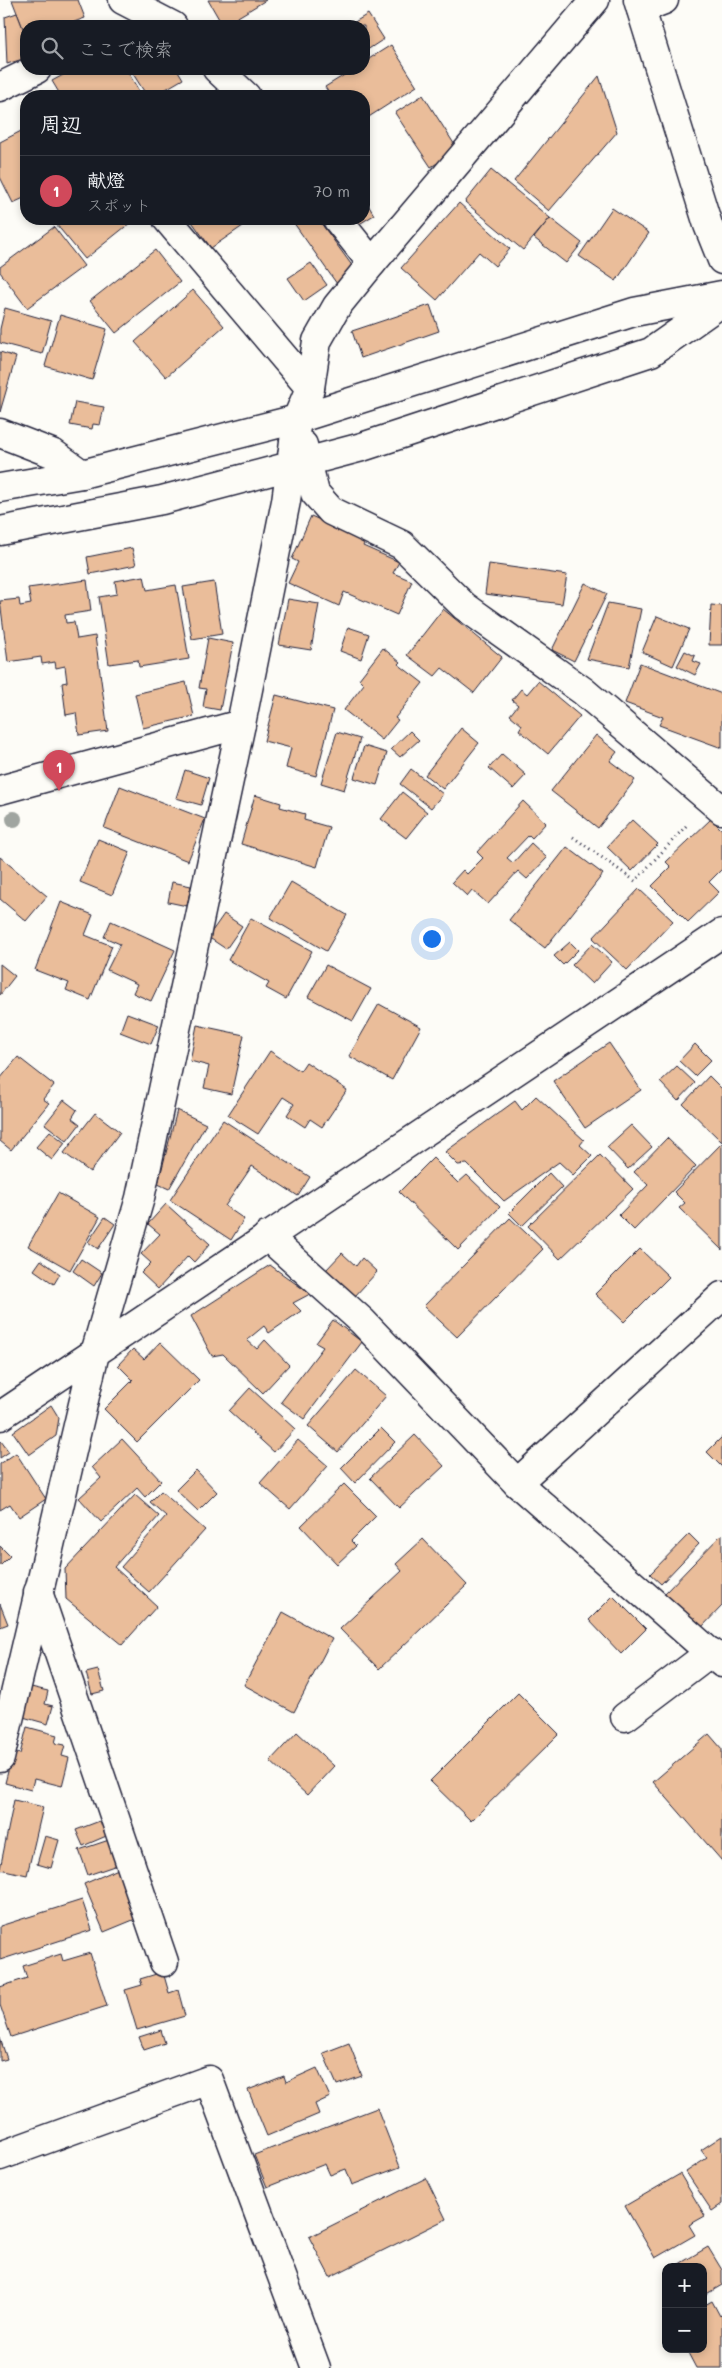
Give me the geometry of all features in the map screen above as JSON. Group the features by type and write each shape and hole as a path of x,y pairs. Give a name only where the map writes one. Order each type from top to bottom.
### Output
{"street":[{"path":"123,0 162,20"},
{"path":"0,1758 95,1352 140,1198 241,724 286,501 298,464 297,419 310,388 317,341 337,306 372,263 595,0"},
{"path":"648,3 708,225 722,260"},
{"path":"135,20 149,13"},
{"path":"0,87 25,75"},
{"path":"223,75 240,90"},
{"path":"173,225 310,388"},
{"path":"342,225 372,263"},
{"path":"0,488 82,474 297,419 634,312 722,295"},
{"path":"0,531 162,500 362,448 650,352 722,302"},
{"path":"0,433 54,454 82,474"},
{"path":"298,464 314,493 331,511 402,545 464,606 583,691 717,804"},
{"path":"0,790 241,724"},
{"path":"0,1416 722,933"},
{"path":"267,1236 362,1321 517,1483 716,1658 625,1717"},
{"path":"517,1483 722,1296"},
{"path":"38,1592 164,1962"},
{"path":"0,2156 208,2080 316,2368"}],"path":[{"path":"573,836 635,881 717,804"}],"building":[{"path":"12,0 78,0 85,18 80,20 20,21"},
{"path":"208,0 266,0 233,20 220,20"},
{"path":"17,13 20,21 20,60 7,64 5,17"},
{"path":"368,14 384,39 370,48 370,20 358,20"},
{"path":"391,45 417,86 370,116 370,90 327,90 325,87 344,75 370,75 370,58"},
{"path":"63,75 130,75 138,90 57,90 52,81"},
{"path":"134,75 181,75 183,79 164,90 143,90"},
{"path":"599,76 617,132 549,211 514,181"},
{"path":"423,95 458,150 431,167 395,113"},
{"path":"20,132 20,200 13,203 0,177 0,142"},
{"path":"491,170 550,218 523,250 465,202"},
{"path":"459,203 510,249 495,266 479,252 437,300 401,268"},
{"path":"370,208 374,215 370,217"},
{"path":"612,208 649,233 616,281 579,256"},
{"path":"550,218 582,243 566,263 534,238"},
{"path":"57,225 128,225 85,259"},
{"path":"194,225 244,225 211,248"},
{"path":"295,225 322,225 356,271 337,284"},
{"path":"344,225 358,225 348,231"},
{"path":"54,227 84,266 27,308 0,272 0,267"},
{"path":"155,250 180,282 116,333 90,301"},
{"path":"311,263 327,285 304,301 288,278"},
{"path":"193,290 224,326 166,377 135,342"},
{"path":"430,305 439,331 361,358 352,331"},
{"path":"5,308 51,321 42,354 0,343 0,329"},
{"path":"60,315 107,329 92,380 45,366"},
{"path":"0,352 16,357 0,412"},
{"path":"75,402 104,407 100,425 93,424 92,429 70,425"},
{"path":"311,516 366,540 363,546 399,562 393,573 412,581 397,615 344,592 339,606 288,583 298,562 292,559"},
{"path":"132,548 136,565 90,574 87,557"},
{"path":"489,564 567,575 562,604 485,594"},
{"path":"144,576 147,590 176,585 189,659 139,667 138,660 109,664 99,597 117,594 115,581"},
{"path":"87,580 91,611 65,615 66,623 74,622 77,639 95,636 108,731 79,735 76,713 66,715 62,683 67,682 65,666 56,668 55,662 42,664 41,657 8,662 0,601 19,599 20,606 31,604 28,588"},
{"path":"214,582 222,634 192,639 183,587"},
{"path":"585,583 607,594 574,661 552,650"},
{"path":"288,599 319,604 311,650 279,645"},
{"path":"608,603 641,609 629,667 587,659"},
{"path":"711,605 722,606 722,645 709,645"},
{"path":"443,609 502,657 474,693 442,668 435,676 407,655"},
{"path":"657,616 689,629 673,666 642,652"},
{"path":"348,627 369,634 361,659 340,651"},
{"path":"208,638 233,643 220,710 203,707 206,689 199,688"},
{"path":"383,648 400,662 398,664 423,683 395,718 398,720 382,740 344,710 364,684 359,679"},
{"path":"685,651 695,656 693,661 701,664 695,675 677,666"},
{"path":"640,663 722,694 722,748 659,725 663,717 625,703"},
{"path":"538,681 580,716 548,754 519,730 522,725 510,715 518,705 512,700 521,689 527,694"},
{"path":"186,682 194,716 143,728 135,694"},
{"path":"276,695 333,710 316,776 286,768 291,748 264,741"},
{"path":"461,728 479,743 443,789 425,775"},
{"path":"410,731 419,740 400,757 391,749"},
{"path":"337,732 360,739 344,790 321,783"},
{"path":"596,735 617,752 610,761 635,780 598,828 551,791"},
{"path":"364,746 387,753 377,785 354,778"},
{"path":"502,754 526,775 513,789 489,768"},
{"path":"411,769 443,794 431,808 400,784"},
{"path":"185,770 209,778 201,805 176,798"},
{"path":"120,786 205,819 188,861 104,828"},
{"path":"402,792 427,812 406,838 381,819"},
{"path":"255,795 281,803 280,807 305,814 304,820 329,827 317,867 241,844"},
{"path":"523,801 546,823 532,838 529,835 507,858 513,863 531,843 547,858 527,879 518,871 488,904 472,890 467,896 452,882 463,870 467,874 483,858 477,852"},
{"path":"711,819 722,830 722,869 709,882 719,892 688,922 652,886 671,867 666,862"},
{"path":"632,820 658,844 632,871 607,847"},
{"path":"98,839 130,852 112,895 80,882"},
{"path":"567,847 603,874 545,948 509,920"},
{"path":"0,857 47,896 26,921 0,899"},
{"path":"172,882 191,886 187,906 168,902"},
{"path":"291,882 347,915 326,951 270,918"},
{"path":"639,889 673,921 627,970 593,938"},
{"path":"61,902 93,915 85,935 112,946 90,1000 66,990 69,983 35,970"},
{"path":"224,914 242,926 226,949 208,937"},
{"path":"251,918 312,951 286,999 266,988 269,983 228,960"},
{"path":"111,921 175,950 151,1001 133,993 137,984 107,970 120,944 104,937"},
{"path":"570,942 578,950 563,965 554,956"},
{"path":"592,944 612,962 592,984 572,965"},
{"path":"0,964 15,976 0,995"},
{"path":"326,965 371,989 353,1021 308,997"},
{"path":"379,1004 421,1027 392,1080 349,1056"},
{"path":"127,1013 159,1025 151,1044 120,1032"},
{"path":"197,1025 244,1035 231,1094 204,1088 209,1066 190,1061"},
{"path":"609,1043 641,1090 585,1128 553,1081"},
{"path":"695,1044 711,1060 695,1076 679,1061"},
{"path":"270,1051 300,1071 306,1062 347,1090 322,1127 310,1119 305,1127 287,1115 294,1104 283,1097 258,1134 228,1115"},
{"path":"18,1057 54,1085 43,1099 49,1103 11,1150 0,1141 0,1079"},
{"path":"677,1066 695,1083 678,1101 660,1082"},
{"path":"709,1076 722,1089 722,1142 683,1104"},
{"path":"536,1096 584,1140 580,1145 592,1156 573,1175 559,1162 504,1201 467,1164 458,1165 445,1152 515,1101 522,1110"},
{"path":"64,1100 77,1110 72,1118 80,1124 67,1141 45,1124"},
{"path":"177,1110 206,1124 169,1189 158,1184"},
{"path":"95,1113 120,1132 90,1172 64,1153"},
{"path":"223,1120 310,1177 298,1196 252,1166 225,1206 244,1219 231,1240 170,1200"},
{"path":"631,1125 652,1147 628,1169 607,1147"},
{"path":"50,1131 65,1143 52,1160 36,1147"},
{"path":"667,1138 696,1166 634,1230 619,1215 648,1185 634,1172"},
{"path":"722,1143 722,1250 679,1208 685,1203 674,1192"},
{"path":"600,1155 633,1189 560,1259 528,1226"},
{"path":"433,1158 458,1183 467,1175 500,1207 458,1250 399,1192"},
{"path":"549,1173 562,1187 522,1226 509,1213"},
{"path":"58,1193 100,1217 70,1270 28,1246"},
{"path":"166,1204 210,1244 194,1262 188,1256 158,1289 141,1273 151,1263 141,1254 160,1234 148,1224"},
{"path":"105,1217 115,1224 98,1249 88,1242"},
{"path":"510,1218 543,1249 457,1337 424,1306"},
{"path":"640,1249 669,1277 624,1322 595,1294"},
{"path":"342,1253 356,1266 362,1258 377,1272 355,1296 326,1270"},
{"path":"81,1259 102,1273 94,1286 73,1271"},
{"path":"41,1260 60,1274 54,1284 34,1270"},
{"path":"270,1265 310,1294 293,1303 301,1311 269,1333 264,1326 247,1340 257,1349 265,1340 289,1365 263,1393 223,1354 212,1356 191,1316"},
{"path":"333,1320 362,1342 304,1419 281,1402 323,1347 316,1343"},
{"path":"160,1342 199,1380 137,1442 104,1409 133,1380 118,1365 133,1349 144,1359"},
{"path":"356,1370 386,1396 338,1452 308,1426"},
{"path":"250,1388 295,1429 274,1452 229,1411"},
{"path":"51,1405 59,1418 56,1436 29,1455 13,1432"},
{"path":"381,1428 395,1442 355,1483 341,1468"},
{"path":"415,1435 444,1466 399,1508 370,1478"},
{"path":"722,1437 722,1467 707,1452"},
{"path":"122,1439 161,1481 145,1497 137,1488 101,1522 79,1498 101,1478 92,1467"},
{"path":"298,1440 328,1466 290,1509 260,1483"},
{"path":"0,1442 9,1452 0,1458"},
{"path":"16,1453 46,1499 19,1517 10,1504 0,1510 0,1464"},
{"path":"196,1470 217,1492 198,1511 176,1490"},
{"path":"344,1484 376,1516 351,1541 356,1546 337,1564 301,1526"},
{"path":"161,1491 205,1530 149,1592 121,1567 166,1516 150,1502"},
{"path":"135,1495 159,1516 114,1567 157,1606 122,1645 66,1599 65,1569"},
{"path":"689,1534 699,1544 661,1584 650,1574"},
{"path":"722,1534 722,1606 700,1629 664,1594"},
{"path":"423,1539 467,1585 379,1669 340,1629 402,1571 396,1564"},
{"path":"0,1546 10,1556 0,1566"},
{"path":"613,1596 646,1629 621,1654 589,1620"},
{"path":"0,1604 8,1624 0,1627"},
{"path":"283,1612 332,1639 294,1712 244,1685"},
{"path":"98,1670 104,1691 92,1694 86,1673"},
{"path":"31,1687 48,1691 45,1704 53,1706 48,1724 23,1717"},
{"path":"518,1693 559,1734 471,1821 430,1781"},
{"path":"27,1727 57,1735 55,1743 65,1745 62,1756 69,1758 62,1786 34,1779 31,1790 5,1783 13,1752 20,1754"},
{"path":"297,1732 334,1766 307,1795 270,1761"},
{"path":"709,1734 722,1749 722,1861 653,1782"},
{"path":"14,1800 43,1807 27,1875 0,1869"},
{"path":"105,1819 111,1834 83,1846 76,1830"},
{"path":"45,1836 59,1840 51,1868 37,1864"},
{"path":"112,1839 120,1864 88,1875 79,1850"},
{"path":"118,1869 138,1918 104,1932 84,1884"},
{"path":"82,1900 92,1930 0,1960 0,1926"},
{"path":"90,1953 107,2006 11,2037 0,2005 0,1987 27,1978 23,1966 61,1954 63,1961"},
{"path":"163,1972 169,1993 178,1990 185,2016 137,2030 125,1990 142,1985 140,1979"},
{"path":"161,2030 165,2043 144,2050 139,2037"},
{"path":"0,2038 7,2059 0,2061"},
{"path":"349,2043 362,2076 337,2085 323,2053"},
{"path":"317,2068 330,2097 315,2104 319,2114 267,2136 248,2090 284,2076 286,2082"},
{"path":"377,2108 400,2167 352,2185 346,2169 330,2175 325,2164 267,2187 254,2155"},
{"path":"722,2136 722,2204 712,2211 686,2172 707,2158 701,2150"},
{"path":"680,2174 705,2216 689,2225 695,2235 655,2258 625,2206"},
{"path":"426,2178 446,2219 330,2277 309,2237"},
{"path":"708,2247 722,2270 722,2285 707,2294 707,2263 681,2263"},
{"path":"712,2301 720,2316 722,2314 722,2368 696,2368 688,2353 707,2353 707,2304"}],"place":[{"name":"献燈","path":"59,791"}]}
